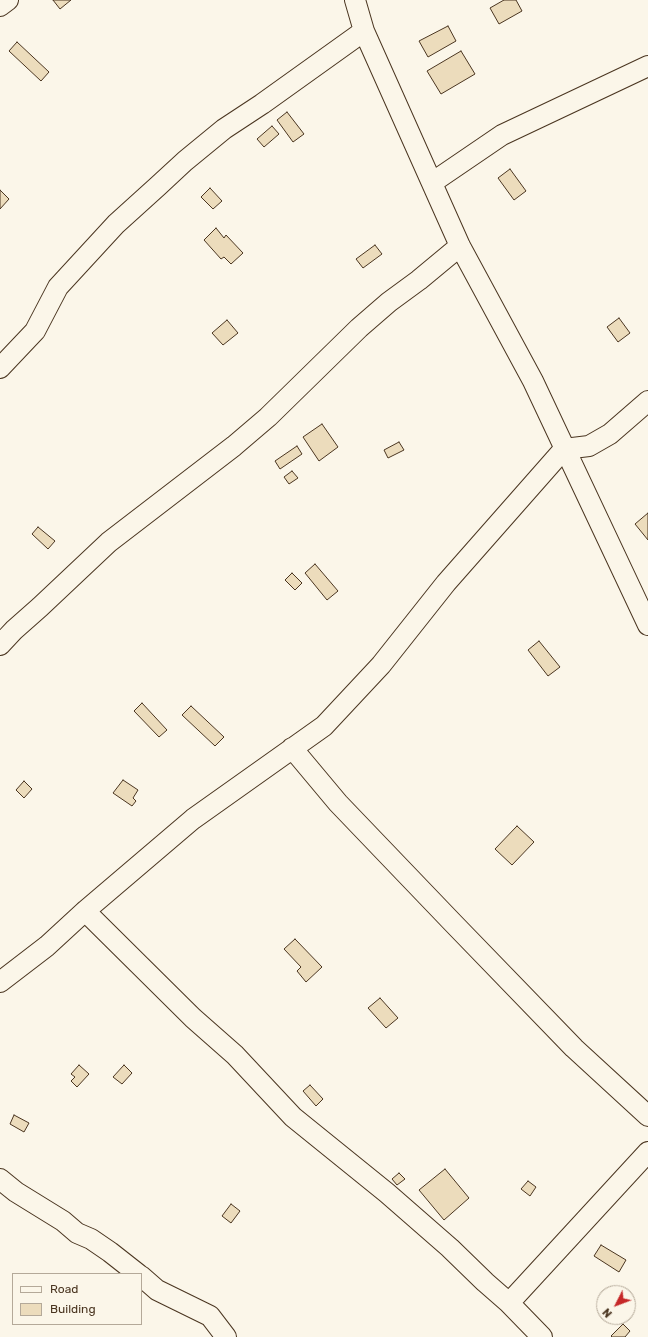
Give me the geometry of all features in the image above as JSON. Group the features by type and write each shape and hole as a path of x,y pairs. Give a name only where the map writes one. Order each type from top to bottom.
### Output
{"street":[{"path":"0,6 8,0"},
{"path":"355,0 364,31 460,246 532,381 648,625"},
{"path":"0,368 35,331 58,287 116,224 168,176 224,129 262,104 364,31"},
{"path":"432,182 502,135 648,66"},
{"path":"0,645 14,630 40,608 109,542 234,446 268,417 359,328 389,302 419,280 460,246"},
{"path":"0,982 47,946 85,911 193,819 324,726 381,665 446,583 564,449 589,446 610,434 648,401"},
{"path":"292,748 338,803 453,924 574,1048 648,1116"},
{"path":"85,911 193,1018 235,1055 293,1117 387,1192 509,1302 542,1337"},
{"path":"509,1302 648,1152"},
{"path":"0,1179 16,1192 63,1221 77,1233 91,1239 110,1252 137,1273"},
{"path":"142,1277 157,1290 210,1316 226,1337"}],"building":[{"path":"53,0 71,0 60,9"},
{"path":"504,0 516,0 522,11 499,24 490,8"},
{"path":"448,26 456,41 428,57 419,41"},
{"path":"17,42 49,72 41,81 9,51"},
{"path":"461,51 475,74 441,94 427,71"},
{"path":"287,112 304,134 293,142 277,120"},
{"path":"272,126 279,134 264,147 257,139"},
{"path":"510,169 526,191 514,200 498,178"},
{"path":"210,188 222,201 213,209 201,197"},
{"path":"0,190 9,199 0,209"},
{"path":"216,228 224,238 226,235 243,253 231,264 224,257 221,259 204,240"},
{"path":"375,245 382,254 363,268 356,259"},
{"path":"619,318 630,333 618,342 607,327"},
{"path":"227,320 238,333 223,345 212,333"},
{"path":"322,424 338,447 319,461 303,437"},
{"path":"399,442 404,450 388,458 384,450"},
{"path":"297,446 302,454 280,469 275,461"},
{"path":"292,471 298,478 289,484 284,477"},
{"path":"648,513 648,540 635,524"},
{"path":"38,527 55,541 48,549 32,534"},
{"path":"315,564 338,591 327,600 305,573"},
{"path":"292,573 302,583 295,590 285,580"},
{"path":"539,641 560,667 548,676 528,650"},
{"path":"142,703 167,730 159,737 134,711"},
{"path":"191,706 224,737 215,746 182,715"},
{"path":"123,780 138,790 133,798 136,801 132,806 113,793"},
{"path":"24,781 32,789 24,798 16,790"},
{"path":"517,826 534,842 512,865 495,849"},
{"path":"295,939 322,967 306,982 297,971 301,967 284,949"},
{"path":"380,998 398,1018 386,1028 368,1008"},
{"path":"79,1065 89,1074 77,1087 71,1081 75,1077 71,1074"},
{"path":"124,1065 132,1073 122,1084 113,1077"},
{"path":"310,1085 323,1099 316,1106 303,1091"},
{"path":"14,1115 29,1123 24,1132 10,1124"},
{"path":"445,1169 469,1198 444,1220 419,1190"},
{"path":"399,1173 405,1179 397,1185 392,1179"},
{"path":"528,1181 536,1187 530,1196 521,1189"},
{"path":"231,1204 240,1211 231,1223 222,1216"},
{"path":"601,1245 626,1260 619,1272 594,1256"},
{"path":"622,1325 630,1331 625,1337 611,1336"}]}
